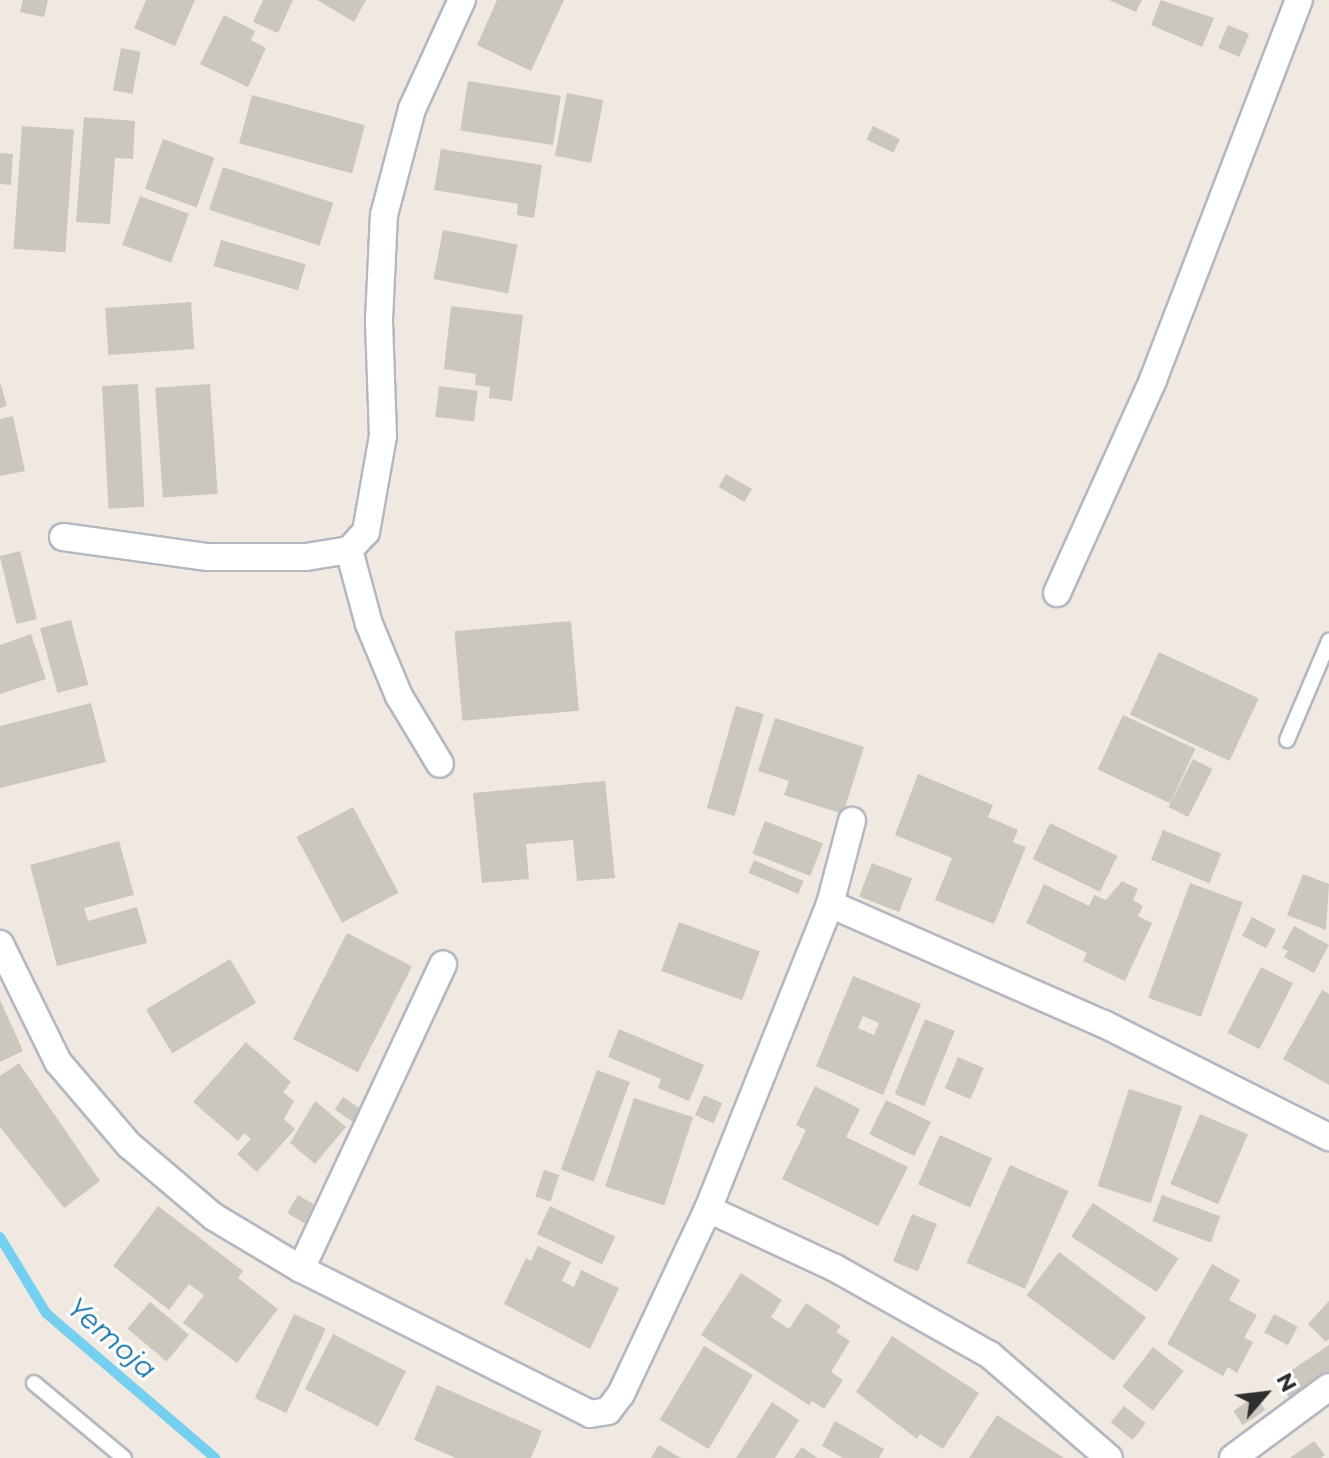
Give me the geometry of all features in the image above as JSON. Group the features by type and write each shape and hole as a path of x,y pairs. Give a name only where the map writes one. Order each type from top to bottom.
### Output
{"street":[{"path":"63,537 208,557 306,557 349,550 366,532 383,436 379,320 384,215 395,157 462,0"},
{"path":"1057,593 1153,380 1299,0"},
{"path":"349,550 369,624 399,696 440,764"},
{"path":"0,944 58,1062 129,1145 214,1217 301,1269 590,1414 608,1411 621,1394 708,1209 830,904 852,821"},
{"path":"830,904 1104,1024 1329,1137"},
{"path":"301,1269 443,965"},
{"path":"708,1209 835,1268 990,1355 1109,1458"},
{"path":"1233,1458 1329,1387"}],"lane":[{"path":"1287,740 1329,641"},
{"path":"34,1383 124,1458"}],"building":[{"path":"23,0 48,0 44,17 20,12"},
{"path":"146,0 195,0 175,46 134,28"},
{"path":"263,0 293,0 278,33 253,22"},
{"path":"317,0 366,0 354,22"},
{"path":"497,0 564,0 531,71 477,45"},
{"path":"1109,0 1142,0 1136,12"},
{"path":"1161,0 1214,18 1202,47 1151,25"},
{"path":"224,15 255,31 251,40 266,48 248,87 200,64"},
{"path":"1228,25 1249,34 1239,57 1218,48"},
{"path":"121,48 141,52 132,94 113,90"},
{"path":"468,81 561,96 553,145 460,130"},
{"path":"567,93 603,100 591,163 555,156"},
{"path":"252,95 365,125 352,174 239,143"},
{"path":"84,117 135,121 133,159 115,158 110,224 76,222"},
{"path":"22,126 74,130 65,252 13,249"},
{"path":"873,126 900,139 893,153 866,139"},
{"path":"163,139 215,158 197,208 145,189"},
{"path":"441,149 542,165 534,218 517,215 518,204 434,190"},
{"path":"0,153 13,154 11,185 0,184"},
{"path":"223,167 333,203 319,246 209,210"},
{"path":"140,196 189,214 171,263 122,245"},
{"path":"443,230 518,245 508,294 433,279"},
{"path":"221,240 306,264 298,290 214,266"},
{"path":"191,302 194,349 108,355 105,308"},
{"path":"451,306 523,315 512,401 489,398 490,387 475,385 476,374 444,369"},
{"path":"0,382 7,406 0,408"},
{"path":"138,384 144,507 108,509 102,386"},
{"path":"210,384 218,494 163,498 155,388"},
{"path":"439,386 478,391 474,422 435,417"},
{"path":"13,416 25,471 0,476 0,419"},
{"path":"726,474 752,489 744,502 718,487"},
{"path":"20,551 37,619 17,624 0,556"},
{"path":"71,620 88,685 57,693 40,628"},
{"path":"571,621 579,711 462,721 454,631"},
{"path":"31,634 46,679 0,694 0,645"},
{"path":"1159,652 1259,698 1230,761 1130,715"},
{"path":"91,703 106,762 0,788 0,726"},
{"path":"736,706 764,714 735,816 707,808"},
{"path":"1123,715 1196,749 1170,803 1098,769"},
{"path":"775,718 864,747 843,814 784,795 789,781 758,771"},
{"path":"1193,759 1213,769 1188,817 1168,807"},
{"path":"918,774 993,805 988,817 1018,830 1013,842 1026,847 994,924 935,900 952,858 895,835"},
{"path":"605,781 615,878 577,881 573,840 526,844 529,879 482,883 473,793"},
{"path":"353,807 399,893 342,923 296,837"},
{"path":"765,821 823,843 810,876 752,854"},
{"path":"1050,823 1117,856 1100,892 1032,859"},
{"path":"1163,830 1221,854 1209,883 1151,860"},
{"path":"119,841 134,895 84,908 88,921 137,907 147,943 57,966 30,865"},
{"path":"754,860 804,881 798,894 749,873"},
{"path":"872,863 912,878 899,912 859,897"},
{"path":"1303,874 1329,884 1326,930 1287,915"},
{"path":"1122,881 1138,889 1133,900 1143,906 1138,916 1152,923 1125,981 1083,961 1087,953 1026,923 1044,884 1089,906 1094,895 1106,900"},
{"path":"1190,883 1243,902 1201,1017 1148,998"},
{"path":"1252,917 1276,930 1266,948 1242,936"},
{"path":"679,922 760,951 742,1000 661,971"},
{"path":"1294,926 1329,945 1314,973 1284,957 1288,951 1282,948"},
{"path":"347,933 412,966 358,1072 293,1039"},
{"path":"230,959 256,1003 172,1053 146,1009"},
{"path":"1261,967 1293,983 1259,1049 1227,1033"},
{"path":"853,976 921,1004 883,1095 816,1066","holes":["863,1016 879,1023 874,1035 858,1028"]},
{"path":"1322,990 1329,994 1329,1085 1283,1059"},
{"path":"0,1000 23,1051 0,1062"},
{"path":"925,1019 955,1031 924,1106 895,1094"},
{"path":"619,1029 704,1065 689,1101 658,1088 661,1079 608,1057"},
{"path":"246,1042 291,1082 283,1092 294,1101 284,1119 295,1129 257,1172 237,1154 251,1139 244,1133 238,1141 193,1102"},
{"path":"958,1057 984,1068 970,1099 945,1088"},
{"path":"19,1063 100,1181 64,1208 0,1127 0,1076"},
{"path":"597,1070 630,1082 594,1182 561,1170"},
{"path":"815,1086 860,1109 846,1137 908,1167 878,1226 782,1179 806,1130 796,1125"},
{"path":"1129,1089 1182,1106 1151,1203 1097,1186"},
{"path":"704,1095 722,1103 713,1123 695,1115"},
{"path":"343,1097 364,1111 355,1123 335,1109"},
{"path":"634,1098 693,1117 664,1206 605,1186"},
{"path":"886,1100 931,1122 914,1156 869,1134"},
{"path":"315,1101 346,1127 315,1164 290,1143"},
{"path":"1200,1114 1248,1134 1218,1204 1170,1184"},
{"path":"940,1135 992,1158 970,1208 918,1184"},
{"path":"1010,1165 1068,1191 1025,1289 966,1263"},
{"path":"544,1170 559,1175 551,1202 535,1197"},
{"path":"298,1195 318,1207 307,1225 287,1213"},
{"path":"1162,1195 1220,1216 1211,1243 1152,1221"},
{"path":"1093,1203 1179,1259 1157,1292 1071,1237"},
{"path":"158,1206 243,1271 238,1278 278,1309 237,1363 183,1323 204,1295 189,1284 169,1310 113,1266"},
{"path":"550,1206 615,1236 602,1265 537,1234"},
{"path":"912,1214 937,1224 918,1271 893,1261"},
{"path":"538,1246 571,1262 562,1281 574,1287 581,1270 619,1288 590,1349 504,1304 526,1258 531,1261"},
{"path":"1059,1252 1146,1318 1114,1361 1027,1295"},
{"path":"1212,1264 1240,1280 1229,1300 1257,1315 1244,1338 1253,1342 1237,1373 1228,1367 1223,1376 1167,1344"},
{"path":"741,1273 782,1300 771,1317 789,1329 806,1303 841,1326 836,1332 850,1341 831,1372 843,1380 824,1409 812,1401 809,1405 701,1335"},
{"path":"1329,1301 1329,1339 1326,1342 1308,1324"},
{"path":"150,1302 189,1335 167,1362 128,1329"},
{"path":"294,1314 326,1329 286,1413 255,1398"},
{"path":"1274,1314 1298,1327 1288,1345 1264,1333"},
{"path":"333,1334 406,1371 378,1426 305,1389"},
{"path":"892,1336 979,1393 943,1449 920,1434 917,1439 856,1392"},
{"path":"1329,1345 1329,1378 1293,1403 1277,1380"},
{"path":"704,1346 753,1375 709,1449 660,1420"},
{"path":"1153,1347 1184,1371 1153,1410 1122,1386"},
{"path":"437,1385 542,1431 531,1458 456,1458 414,1440"},
{"path":"1256,1396 1265,1410 1243,1425 1233,1411"},
{"path":"772,1402 799,1420 775,1458 736,1458"},
{"path":"1124,1406 1146,1424 1133,1440 1111,1422"},
{"path":"997,1415 1064,1458 969,1458"},
{"path":"835,1421 884,1449 879,1458 843,1458 822,1446"},
{"path":"1314,1441 1325,1455 1321,1458 1290,1458"},
{"path":"659,1445 681,1458 651,1458"},
{"path":"802,1447 817,1458 794,1458"}],"waterway":[{"name":"Yemoja","path":"0,1237 46,1313 215,1458"}]}
